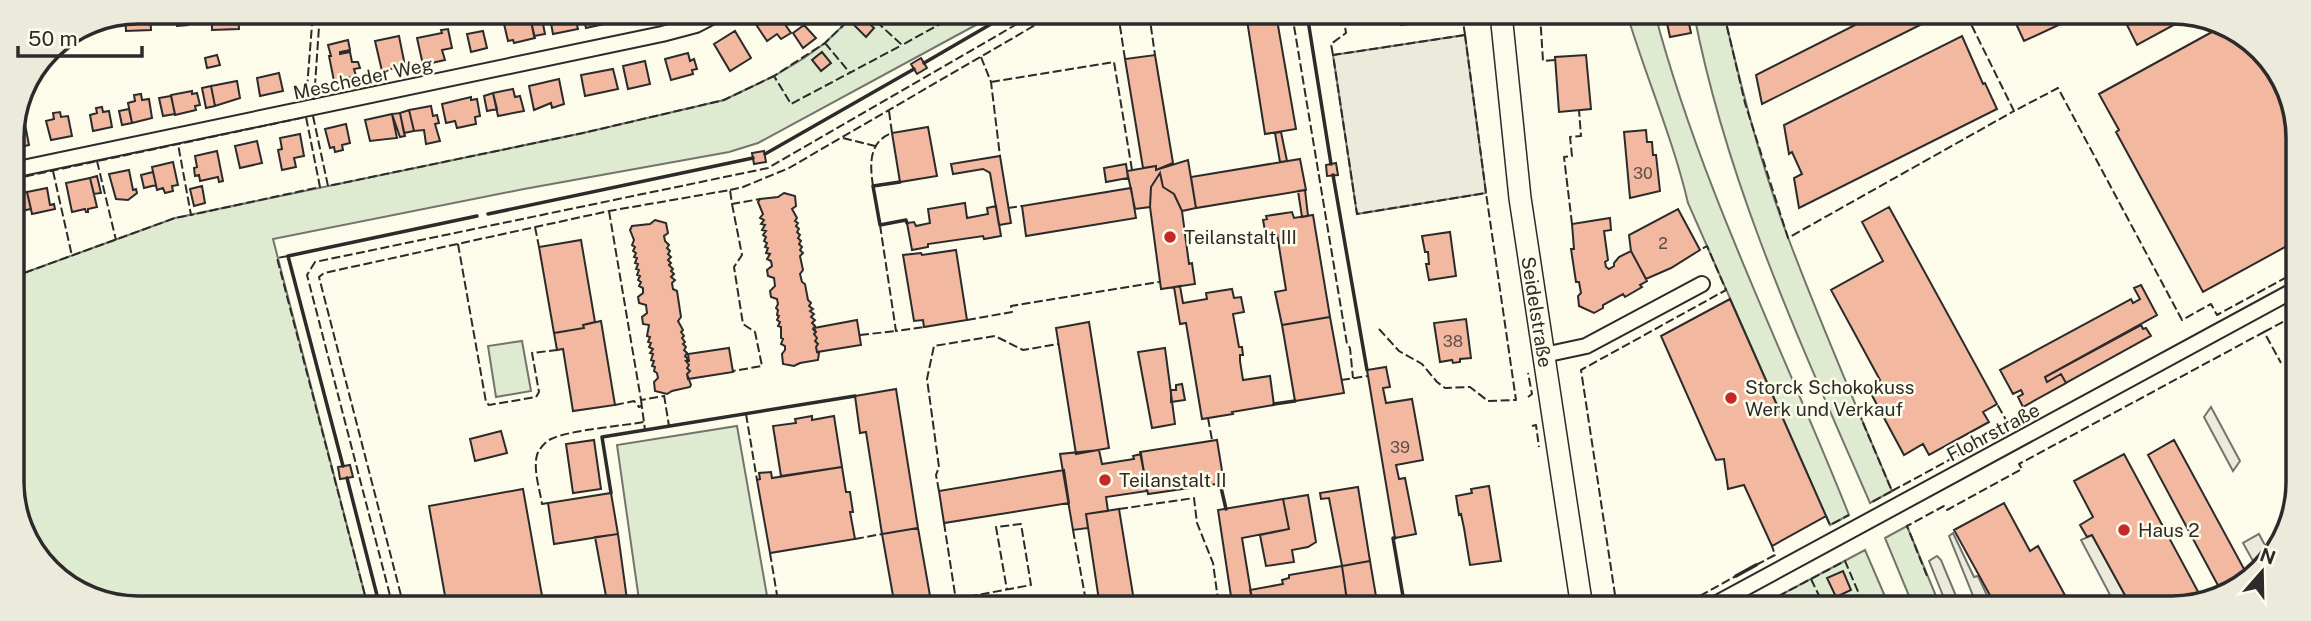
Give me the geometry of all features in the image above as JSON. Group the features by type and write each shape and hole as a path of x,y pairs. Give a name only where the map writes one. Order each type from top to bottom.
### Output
{"main road":[{"name":"Seidelstraße","path":"1503,24 1520,198 1579,596"}],"street":[{"name":"Mescheder Weg","path":"25,168 662,34 697,24"},
{"path":"1544,355 1586,346 1702,284"},
{"name":"Flohrstraße","path":"1730,596 2286,294"}],"green space":[{"path":"845,24 978,24 758,143 729,152 273,239 365,596 117,594 82,581 69,573 48,552 33,526 24,482 25,273 175,218 583,133 724,100 774,76 825,43"},
{"path":"1630,24 1658,24 1695,142 1719,205 1849,515 1830,525 1688,203 1675,155"},
{"path":"1696,24 1726,24 1753,128 1779,212 1826,335 1892,491 1870,503 1768,263 1746,202 1708,78"},
{"path":"522,341 531,391 496,397 488,346"},
{"path":"737,426 767,596 638,596 617,445"},
{"path":"1907,526 1936,596 1909,596 1885,538"},
{"path":"1865,550 1885,596 1779,596"}],"shaded area":[{"path":"1465,35 1486,193 1357,214 1333,55"},
{"path":"2211,407 2240,461 2233,471 2204,417"},
{"path":"1953,533 1974,577 1978,576 1987,596 1973,596 1949,536"},
{"path":"2092,535 2125,596 2111,596 2081,540"},
{"path":"1937,556 1941,560 1956,596 1943,596 1929,561"}],"building":[{"path":"151,24 151,30 126,31 126,25"},
{"path":"212,24 239,24 239,29 212,30"},
{"path":"504,24 532,24 535,38 514,43 513,40 508,41"},
{"path":"532,24 543,24 545,34 534,36"},
{"path":"551,24 577,24 578,29 553,34"},
{"path":"756,24 785,24 791,33 781,39 777,34 767,41"},
{"path":"870,24 874,28 866,37 854,25"},
{"path":"1248,24 1278,24 1296,129 1265,134"},
{"path":"1667,24 1689,24 1691,33 1670,37"},
{"path":"1857,24 1922,24 1762,104 1756,75"},
{"path":"2016,24 2061,24 2024,41"},
{"path":"2126,24 2175,24 2137,45"},
{"path":"804,25 816,38 803,48 793,33"},
{"path":"448,29 452,48 442,50 445,60 423,65 417,38 442,33 441,30"},
{"path":"483,31 487,48 471,52 467,34"},
{"path":"735,31 751,58 730,71 714,44"},
{"path":"2212,32 2242,48 2263,69 2271,82 2284,117 2286,246 2203,292 2116,132 2119,130 2099,94"},
{"path":"399,36 405,66 382,71 375,41"},
{"path":"1962,36 1997,109 1799,208 1794,178 1802,174 1792,152 1789,154 1784,125"},
{"path":"348,40 350,50 340,54 350,52 352,62 358,62 360,68 354,69 356,76 334,81 328,45"},
{"path":"822,52 831,63 821,71 812,60"},
{"path":"688,53 690,61 694,59 697,69 692,70 693,74 671,80 665,59"},
{"path":"217,55 220,65 207,68 205,58"},
{"path":"1155,55 1173,163 1156,170 1156,166 1143,168 1125,59"},
{"path":"1586,55 1591,109 1559,112 1555,57"},
{"path":"921,58 927,68 917,74 911,64"},
{"path":"645,61 650,84 628,89 623,66"},
{"path":"613,69 618,89 585,96 581,75"},
{"path":"279,73 283,91 260,96 257,78"},
{"path":"559,79 564,104 552,108 551,103 534,110 529,86"},
{"path":"237,81 240,98 215,106 211,86"},
{"path":"211,86 215,106 206,108 202,88"},
{"path":"513,89 515,97 520,96 524,111 498,116 493,93"},
{"path":"192,91 192,94 197,93 200,105 195,106 196,110 175,115 171,95"},
{"path":"493,93 497,109 487,111 484,96"},
{"path":"141,94 142,100 149,99 152,118 132,123 128,103 135,101 134,95"},
{"path":"171,96 175,114 163,116 159,98"},
{"path":"471,97 471,100 477,99 480,116 475,117 476,124 457,128 455,121 446,123 442,104"},
{"path":"431,106 433,116 437,115 439,123 435,124 440,141 426,144 424,130 414,131 409,110"},
{"path":"102,107 103,112 109,111 112,127 93,131 90,115 97,113 96,108"},
{"path":"129,109 132,123 122,125 119,111"},
{"path":"409,110 414,131 404,133 400,113"},
{"path":"60,112 61,117 68,116 72,136 51,140 46,121 54,119 53,113"},
{"path":"400,113 405,136 400,137 392,114"},
{"path":"392,114 397,138 370,141 365,120"},
{"path":"346,124 350,143 342,145 343,150 335,152 334,147 330,148 325,129"},
{"path":"26,127 29,145 25,146"},
{"path":"928,127 937,176 900,182 892,133"},
{"path":"1646,130 1647,142 1652,142 1653,155 1656,155 1660,191 1630,198 1624,132"},
{"path":"1281,132 1287,161 1280,162 1275,133"},
{"path":"300,134 304,156 294,158 296,167 282,170 278,150 282,149 280,138"},
{"path":"257,141 262,163 240,168 235,146"},
{"path":"217,151 223,181 219,182 218,177 200,181 199,175 195,176 195,156"},
{"path":"764,151 766,162 754,164 752,153"},
{"path":"1000,156 1011,223 999,225 990,173 983,169 953,174 951,164"},
{"path":"1300,159 1306,190 1196,208 1191,177"},
{"path":"1188,160 1196,208 1182,211 1174,194 1163,187 1160,173 1151,187 1150,207 1135,209 1127,171 1156,166 1156,170"},
{"path":"173,162 178,185 172,186 173,191 165,193 163,188 157,190 152,167"},
{"path":"1336,163 1338,175 1327,176 1326,165"},
{"path":"1126,164 1128,178 1106,182 1104,168"},
{"path":"129,170 133,190 136,189 137,193 128,200 116,199 109,174"},
{"path":"153,172 156,185 144,188 141,175"},
{"name":"Teilanstalt III","path":"1160,173 1163,187 1174,194 1182,211 1189,264 1192,263 1195,284 1161,289 1150,207 1151,187"},
{"path":"97,176 101,193 94,194 90,178"},
{"path":"90,178 97,207 88,209 88,212 85,209 72,212 66,183"},
{"path":"202,186 205,203 194,206 190,189"},
{"path":"47,188 50,205 54,204 55,209 32,214 27,192"},
{"path":"1131,188 1136,218 1026,236 1022,206"},
{"path":"1305,190 1308,216 1302,217 1298,191"},
{"path":"25,192 27,192 31,209 25,210"},
{"path":"784,193 795,196 796,206 792,209 797,218 795,221 798,223 798,238 801,241 799,244 802,247 800,250 803,253 800,256 803,270 800,274 811,303 809,306 813,309 810,311 814,314 811,317 815,320 812,323 815,326 813,329 816,332 815,341 819,353 818,360 794,366 783,364 785,346 781,344 783,339 781,327 778,326 780,322 777,320 777,299 771,297 770,291 775,286 774,278 768,276 767,270 772,266 767,259 770,254 766,253 768,248 765,247 766,237 763,235 766,231 762,230 765,225 761,224 764,220 760,218 763,214 758,202 760,199 778,197"},
{"path":"965,203 967,218 988,214 987,208 996,206 1001,236 928,244 928,247 912,250 907,223 914,222 916,226 930,223 928,209"},
{"path":"1889,207 1997,404 1983,412 1989,422 1929,455 1923,444 1904,455 1868,388 1880,380 1831,290 1883,261 1862,222"},
{"path":"1678,209 1700,250 1671,268 1646,279 1631,251 1629,235"},
{"path":"1292,212 1294,218 1313,215 1330,317 1282,325 1275,292 1286,290 1277,234 1266,236 1263,220 1267,219 1266,216"},
{"path":"1610,218 1611,230 1604,231 1608,260 1605,262 1606,267 1609,269 1614,266 1619,257 1631,251 1647,281 1640,285 1642,287 1625,297 1623,294 1594,313 1579,306 1578,296 1581,293 1579,282 1576,282 1571,249 1574,249 1572,224"},
{"path":"655,220 666,223 668,233 664,236 669,245 668,254 671,257 668,260 674,274 671,277 675,280 672,283 673,289 677,291 681,317 678,321 683,330 683,344 686,347 684,350 687,353 685,356 689,365 687,368 690,371 687,374 691,385 667,394 655,391 654,382 658,378 655,367 652,366 653,354 650,353 653,349 649,347 650,337 647,336 649,325 643,324 642,317 647,313 646,305 639,303 638,297 643,293 643,288 639,286 641,282 638,280 640,276 637,275 639,270 636,269 638,264 635,263 637,258 634,257 636,253 633,251 634,240 630,230 632,226 650,224"},
{"path":"1450,232 1456,276 1429,280 1426,264 1429,264 1428,252 1425,252 1422,236"},
{"path":"581,240 595,322 583,325 584,328 554,333 539,247"},
{"path":"956,250 967,320 924,327 923,320 914,321 903,255"},
{"path":"2141,285 2157,315 2045,377 2047,382 2061,374 2066,383 2023,407 2018,397 2023,394 2021,390 2013,394 2000,370 2131,299 2133,303 2140,299 2134,288"},
{"path":"1180,286 1183,303 1207,299 1206,293 1232,289 1234,298 1241,297 1244,312 1233,314 1239,347 1242,347 1243,355 1240,355 1240,361 1243,380 1270,376 1274,405 1202,419 1186,323 1180,324 1174,287"},
{"name":"Storck Schokokuss Werk und Verkauf","path":"1730,299 1826,516 1772,546 1744,485 1728,489 1724,459 1716,460 1661,336"},
{"path":"1330,317 1344,393 1295,401 1282,325"},
{"path":"1466,319 1471,358 1453,363 1452,360 1440,362 1434,323"},
{"path":"857,320 861,345 817,352 814,328"},
{"path":"601,321 615,405 573,411 563,349 557,350 554,333 584,328 583,325"},
{"path":"1089,322 1109,448 1076,454 1056,328"},
{"path":"2141,325 2151,336 2066,383 2061,374 2047,382 2045,377"},
{"path":"729,348 733,372 688,379 688,354"},
{"path":"1165,348 1175,424 1152,428 1138,352"},
{"path":"1386,367 1390,387 1383,388 1386,403 1412,399 1423,460 1396,465 1399,479 1405,478 1416,534 1395,538 1367,370"},
{"path":"1182,384 1185,400 1171,402 1171,390 1176,390 1176,385"},
{"path":"896,389 918,528 882,534 866,432 860,433 855,396"},
{"path":"812,416 812,420 834,416 842,467 781,476 773,426 796,423 795,419"},
{"path":"501,431 507,453 475,461 470,439"},
{"path":"594,440 601,489 573,493 566,444"},
{"path":"1217,440 1224,483 1148,494 1140,452"},
{"path":"2174,440 2227,538 2227,582 2219,587 2148,455"},
{"name":"Teilanstalt II","path":"1099,450 1102,464 1134,459 1133,456 1141,454 1147,491 1106,497 1108,511 1086,514 1088,528 1073,530 1060,454"},
{"name":"Haus 2","path":"2124,454 2199,593 2125,596 2092,535 2087,537 2080,525 2093,517 2074,481"},
{"path":"350,465 353,477 340,479 338,467"},
{"path":"842,467 846,492 850,492 853,512 850,512 855,539 770,553 757,480 760,479 759,473 771,472 772,478"},
{"path":"1064,470 1069,503 944,523 939,491"},
{"path":"1489,486 1501,561 1470,565 1456,496 1472,493 1471,489"},
{"path":"1358,487 1370,561 1342,566 1329,498 1321,499 1320,493"},
{"path":"523,489 542,596 445,596 429,506"},
{"path":"611,493 618,534 554,544 548,503"},
{"path":"1308,495 1316,542 1308,547 1292,550 1294,562 1266,566 1260,535 1289,529 1283,499"},
{"path":"1283,499 1289,529 1242,538 1252,596 1231,596 1218,510"},
{"path":"2004,503 2030,551 2038,546 2065,596 1990,596 1954,530"},
{"path":"1119,509 1133,596 1098,596 1086,514"},
{"path":"918,528 930,596 893,596 882,534"},
{"path":"618,534 626,596 606,596 595,537"},
{"path":"1370,561 1376,596 1346,596 1342,566"},
{"path":"1342,566 1346,596 1251,596 1250,590 1283,584 1282,580 1289,578 1289,575"},
{"path":"1843,571 1851,590 1836,596 1827,578"}],"fence":[{"path":"306,101 312,24"},
{"path":"314,100 319,24"},
{"path":"845,24 825,43 774,76 791,104 902,45"},
{"path":"879,24 902,45 940,24"},
{"path":"390,596 307,275 315,262 768,168 1017,24"},
{"path":"730,190 789,168 1037,24"},
{"path":"1120,24 1125,59"},
{"path":"1151,24 1155,55"},
{"path":"1294,24 1353,378"},
{"path":"1333,55 1331,44 1346,33 1345,24"},
{"path":"1463,24 1465,35"},
{"path":"1541,24 1543,61 1555,60"},
{"path":"1726,24 1745,103 1788,238 2014,111"},
{"path":"1971,24 2014,111 2058,88 2182,320 2211,304 2217,315 2286,277"},
{"path":"1465,35 1486,193 1357,214 1333,55 1465,35"},
{"path":"825,43 850,73"},
{"path":"981,57 991,82 1000,156"},
{"path":"991,82 1114,62 1132,170"},
{"path":"313,116 328,186 583,133 724,100 774,76"},
{"path":"1572,224 1564,157 1572,156 1570,137 1581,136 1579,110"},
{"path":"873,186 872,155 878,142 892,133 889,111"},
{"path":"306,117 320,187 191,215 178,144 306,117"},
{"path":"843,138 875,146"},
{"path":"25,176 178,144"},
{"path":"97,161 116,240"},
{"path":"53,171 72,256"},
{"path":"401,596 319,277 324,273 609,211 730,190 732,204 760,199"},
{"path":"1379,329 1399,351 1422,364 1445,388 1470,387 1488,401 1516,400 1486,193"},
{"path":"732,204 742,255 734,267 743,324 755,332 762,366 733,371"},
{"path":"1008,208 1022,206"},
{"path":"609,211 641,400 664,396"},
{"path":"25,273 175,218 191,215"},
{"path":"880,225 896,331 924,327"},
{"path":"535,227 539,247"},
{"path":"458,244 486,402 489,405 536,397 539,392 532,353 557,350"},
{"path":"1615,596 1581,370 1726,290 1707,246 1700,250"},
{"path":"288,256 277,258 365,596"},
{"path":"967,320 1012,312 1011,306 1159,282"},
{"path":"2264,332 2286,320"},
{"path":"860,335 896,331"},
{"path":"1927,576 1907,526 1944,506 1947,510 2022,469 2019,464 2264,332 2281,363"},
{"path":"939,491 936,475 939,467 927,379 934,346 995,336 1023,350 1058,344"},
{"path":"1528,373 1532,394 1528,397"},
{"path":"1341,380 1368,376"},
{"path":"664,395 669,426"},
{"path":"641,400 645,430"},
{"path":"615,405 634,401 641,406"},
{"path":"1892,491 2010,427 1997,404"},
{"path":"1858,411 1892,491 1870,503"},
{"path":"746,414 757,480"},
{"path":"1208,418 1212,440"},
{"path":"548,503 542,504 537,480 536,461 542,446 551,439 570,433 644,422"},
{"path":"1532,426 1536,425 1539,447"},
{"path":"1119,509 1194,498 1197,523 1213,563 1218,596"},
{"path":"1826,516 1830,525 1849,515"},
{"path":"944,523 955,596"},
{"path":"1021,524 1031,585 1007,589 996,527 1021,524"},
{"path":"1073,530 1085,596"},
{"path":"855,539 882,534"},
{"path":"1756,565 1775,555 1772,546"},
{"path":"770,553 777,596"},
{"path":"1779,596 1845,561 1860,596"},
{"path":"1700,596 1736,576"},
{"path":"1811,579 1819,596"},
{"path":"972,596 1007,589"}],"wall":[{"path":"924,63 991,24"},
{"path":"1309,24 1331,164"},
{"path":"765,154 914,69"},
{"path":"488,214 753,158"},
{"path":"1333,175 1367,370"},
{"path":"900,182 873,186 880,225 906,220 907,223"},
{"path":"343,466 288,256 477,216"},
{"path":"611,493 602,437 855,396"},
{"path":"1274,404 1295,401"},
{"path":"347,478 377,596"},
{"path":"1220,483 1226,509"},
{"path":"1395,538 1403,596"},
{"path":"1736,576 1756,565"}],"place":[{"name":"Teilanstalt III","path":"1170,237"},
{"name":"Storck Schokokuss Werk und Verkauf","path":"1731,398"},
{"name":"Teilanstalt II","path":"1105,480"},
{"name":"Haus 2","path":"2124,530"}]}
